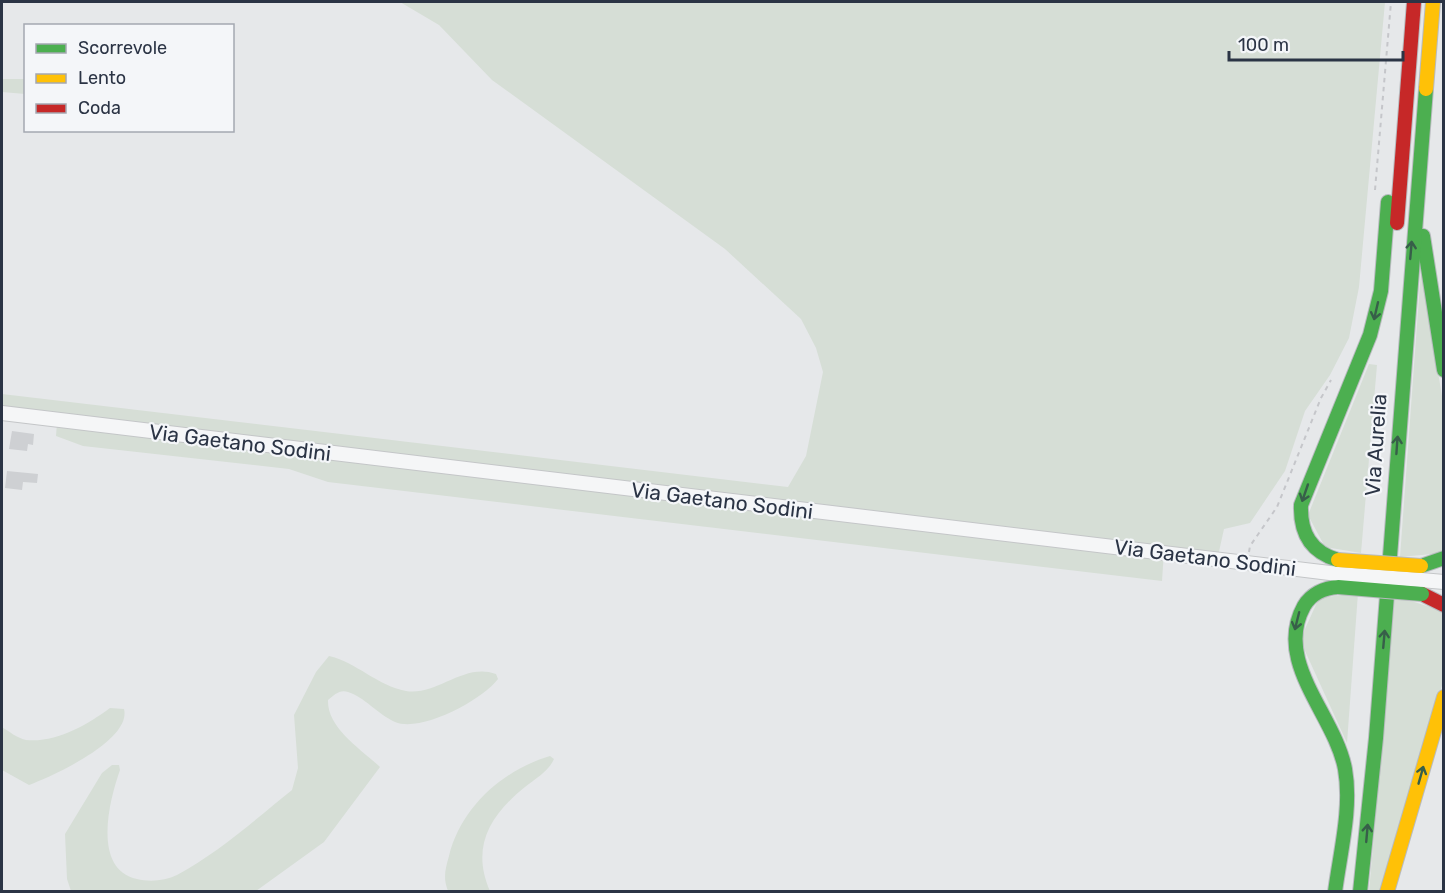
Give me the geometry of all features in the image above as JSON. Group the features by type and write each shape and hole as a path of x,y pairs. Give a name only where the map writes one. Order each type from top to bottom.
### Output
{"highway":[{"path":"1392,305 1414,2"},
{"name":"Via Aurelia","path":"1360,891 1367,838 1383,648 1408,291 1433,2"},
{"path":"1438,2 1440,14 1423,234 1443,370"},
{"path":"1410,46 1398,82 1381,291 1370,335 1301,505 1301,526 1308,541 1338,573 1421,587 1443,605"},
{"path":"1371,600 1374,553"},
{"path":"1335,891 1345,770 1335,736 1302,672 1295,629 1298,614 1310,597 1321,590 1338,573 1421,566 1443,558"},
{"path":"1387,891 1443,698"},
{"path":"1344,891 1358,760"}],"street":[{"name":"Via Gaetano Sodini","path":"2,413 1338,573"},
{"path":"1421,587 1443,582"}],"path":[{"path":"1375,195 1391,2"},
{"path":"1247,563 1250,546 1277,507 1321,398 1334,377"}],"shaded area":[{"path":"400,2 1385,2 1359,287 1349,338 1330,375 1305,411 1285,471 1250,523 1224,529 1218,556 1164,551 1162,581 328,482 289,469 83,446 56,436 57,423 2,421 2,394 788,487 806,456 823,372 816,348 801,319 725,249 492,80 439,25"},
{"path":"2,79 24,79 24,94 2,92"},
{"path":"1421,270 1443,402 1443,553 1400,557"},
{"path":"1369,364 1377,365 1361,553 1325,547 1308,515"},
{"path":"1358,593 1347,743 1300,640 1319,598"},
{"path":"1395,596 1443,611 1443,682 1382,891 1369,892"},
{"path":"329,656 348,663 386,684 406,691 429,689 473,672 484,671 496,674 498,679 465,705 435,719 420,723 395,722 359,697 345,691 335,694 328,700 329,710 339,729 380,767 324,842 256,891 71,891 67,879 65,834 102,773 112,765 119,765 120,770 109,815 109,848 114,862 123,873 142,880 167,879 207,857 292,790 298,768 294,715 316,672"},
{"path":"110,708 124,709 123,721 116,733 104,744 72,765 29,785 2,770 2,727 26,740 49,739 71,732"},
{"path":"550,756 554,759 549,767 512,798 493,821 487,834 482,861 490,891 448,891 445,874 449,856 463,822 474,807 501,781 533,762"}],"building":[{"path":"12,431 34,434 33,445 28,444 27,451 9,449"},
{"path":"7,471 38,474 37,483 23,482 22,490 5,488"}],"traffic: fast":[{"path":"1360,892 1376,738 1426,89"},
{"path":"1338,560 1321,552 1309,540 1305,533 1301,505 1370,335 1381,291 1388,202"},
{"path":"1423,236 1444,370"},
{"path":"1421,566 1444,558"},
{"path":"1335,892 1346,815 1345,769 1339,749 1301,668 1296,648 1296,627 1304,606 1310,598 1318,592 1338,587"},
{"path":"1338,587 1422,594"}],"traffic: slow":[{"path":"1426,89 1433,2"},
{"path":"1338,560 1421,566"},
{"path":"1387,892 1444,697"}],"traffic: jam":[{"path":"1397,223 1414,2"},
{"path":"1422,594 1444,605"}]}
